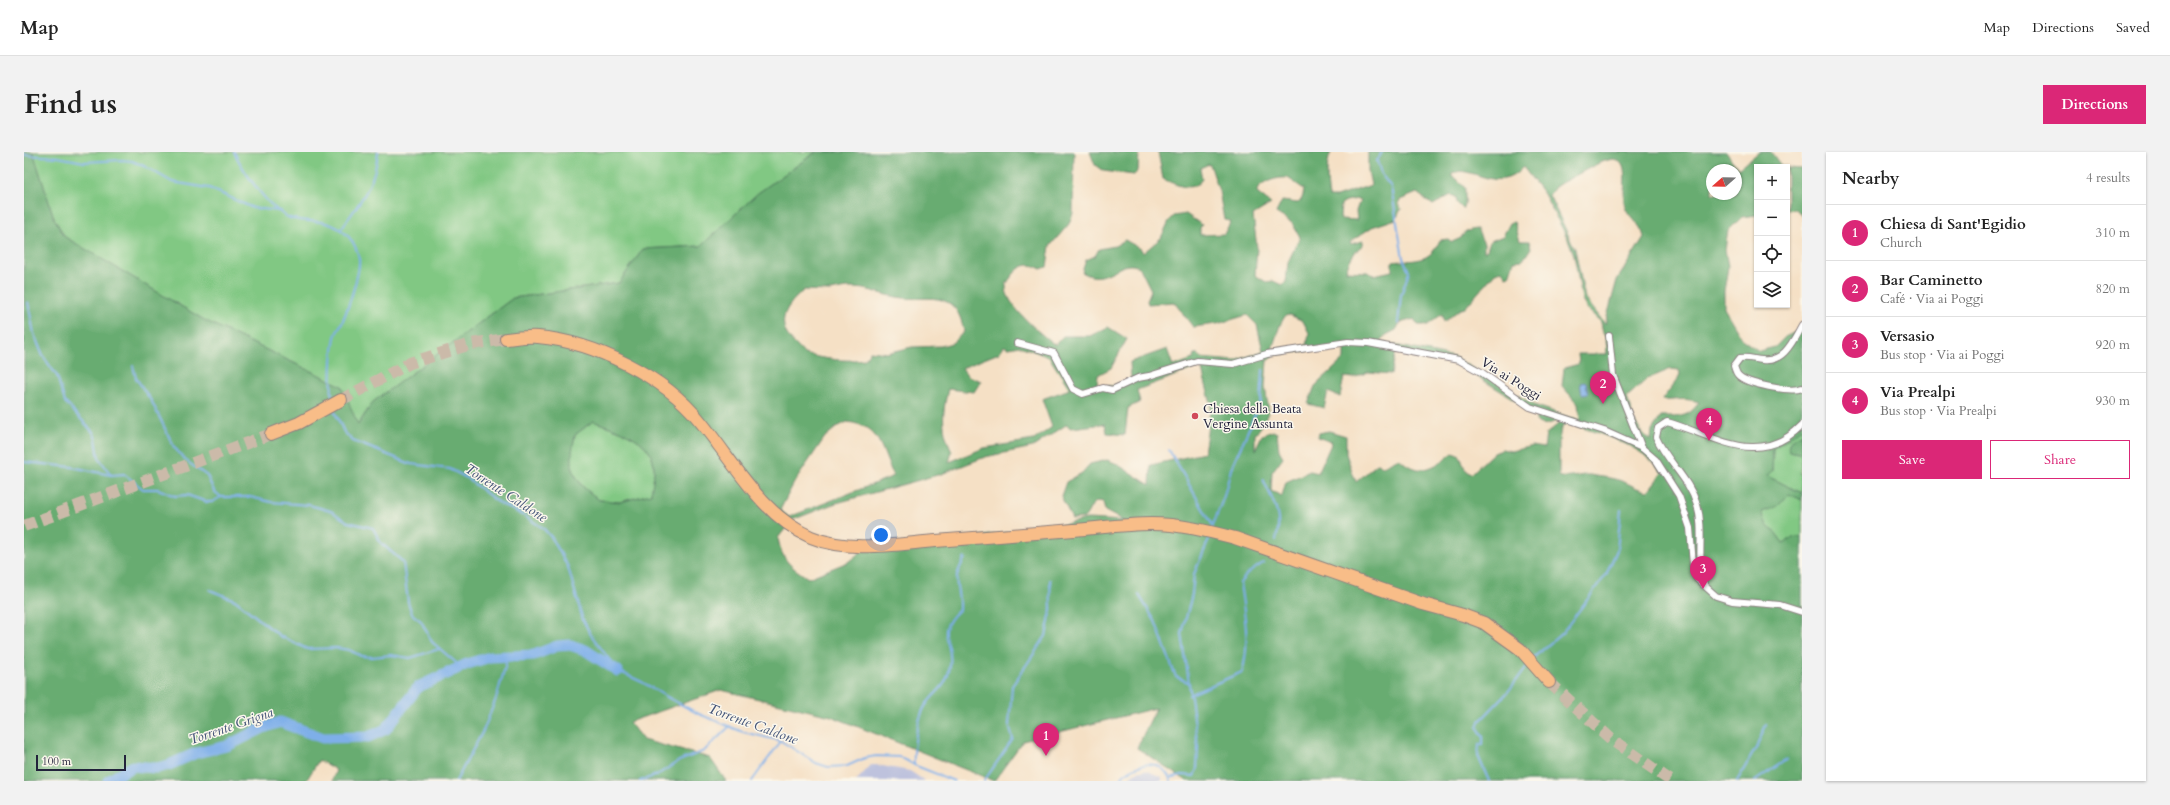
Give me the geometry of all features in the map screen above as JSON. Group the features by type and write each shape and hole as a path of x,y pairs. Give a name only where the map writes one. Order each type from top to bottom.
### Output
{"highway":[{"path":"506,339 537,336 564,341 599,351 647,376 673,394 699,419 764,504 783,520 812,537 848,545 1010,535 1151,524 1205,530 1235,538 1423,604 1463,615 1484,623 1520,649 1549,682"},
{"path":"271,434 299,423 341,400"}],"street":[{"path":"1802,325 1783,354 1772,360 1762,360 1749,356 1740,358 1734,366 1737,374 1745,380 1787,390 1802,388"},
{"path":"1609,336 1613,375 1642,448"},
{"name":"Via ai Poggi","path":"1017,343 1048,349 1054,353 1073,389 1083,394 1103,388 1112,390 1138,378 1150,376 1197,361 1233,364 1267,354 1348,342 1368,343 1459,360 1481,372 1530,407 1604,430 1642,448 1656,460 1679,496 1690,528 1693,565 1697,579 1716,596 1732,601 1780,605 1802,612"},
{"path":"1704,584 1700,570 1701,544 1697,506 1688,484 1661,448 1656,437 1658,428 1667,422 1695,430 1734,446 1754,448 1777,444 1802,425"}],"shaded area":[{"path":"871,765 910,771 925,781 856,781"},
{"path":"1145,770 1162,777 1162,781 1126,781 1134,773"}],"green space":[{"path":"24,152 33,152 54,218 65,237 206,321 342,386 358,425 373,402 513,298 619,283 643,249 701,246 758,193 816,152 1074,152 1073,213 1069,224 1050,246 1047,267 1041,269 1028,265 1019,268 1006,286 1007,293 1017,310 1055,345 1063,336 1090,336 1108,327 1127,339 1111,368 1098,375 1097,385 1112,386 1131,379 1130,362 1167,349 1173,366 1193,359 1194,354 1198,354 1200,358 1235,361 1263,351 1257,325 1247,315 1217,324 1193,327 1174,302 1148,304 1147,301 1151,290 1140,268 1133,265 1126,265 1099,276 1091,276 1082,272 1086,260 1095,256 1099,249 1115,246 1125,240 1141,249 1143,253 1161,238 1169,221 1174,216 1186,214 1202,225 1200,228 1200,235 1224,234 1231,221 1224,220 1219,191 1209,164 1200,168 1202,179 1198,184 1188,187 1183,186 1163,179 1158,152 1331,152 1327,168 1329,197 1336,197 1371,185 1368,171 1368,152 1726,152 1734,164 1706,164 1706,200 1742,200 1742,166 1759,152 1771,152 1780,164 1754,164 1754,215 1742,217 1728,231 1725,249 1728,267 1724,291 1724,308 1743,340 1759,351 1775,347 1785,337 1802,329 1802,427 1787,440 1773,448 1772,471 1767,476 1802,493 1802,500 1789,494 1778,506 1762,512 1767,526 1775,532 1783,543 1796,537 1802,537 1802,781 1187,781 1137,748 1156,708 1023,741 994,781 831,716 721,690 629,722 643,740 710,758 726,781 332,781 336,770 319,760 306,781 24,781","holes":["1612,159 1618,161 1624,170 1625,207 1630,216 1640,227 1644,237 1617,280 1605,324 1585,298 1575,249 1549,195 1555,187 1601,162","1523,167 1544,194 1568,239 1574,255 1582,299 1586,308 1601,322 1603,333 1606,338 1607,354 1578,354 1579,364 1564,368 1562,386 1578,404 1580,421 1534,405 1454,357 1380,342 1386,335 1396,330 1400,323 1414,319 1418,325 1428,325 1442,314 1444,322 1460,309 1465,308 1495,273 1502,271 1506,277 1509,276 1514,261 1523,260 1531,248 1529,241 1520,241 1514,222 1510,223 1503,236 1490,241 1487,250 1484,252 1484,244 1477,229 1475,229 1468,231 1461,238 1452,242 1448,239 1440,240 1436,248 1426,257 1414,260 1392,262 1392,271 1374,275 1367,272 1346,271 1352,256 1363,245 1363,241 1351,244 1350,242 1372,227 1396,219 1401,209 1399,204 1400,200 1417,193 1433,205 1451,195 1456,197 1457,203 1463,209 1465,202 1465,188 1458,180 1452,177 1452,174 1459,171 1494,179 1504,179 1513,175","1288,178 1304,189 1302,198 1298,203 1282,201 1276,213 1292,223 1300,237 1288,262 1286,282 1282,285 1273,281 1266,282 1255,275 1257,248 1253,215 1271,204 1257,193 1257,190 1271,180","1357,199 1360,200 1356,211 1357,220 1340,219 1341,204 1346,201","855,288 904,298 938,299 949,303 958,312 964,332 952,343 941,346 912,347 887,353 870,351 865,359 834,360 804,354 788,336 784,324 785,313 788,307 804,290 830,291","1290,315 1303,321 1309,333 1307,345 1272,349 1280,325 1285,316","1004,346 1009,348 1020,346 1049,357 1070,389 1042,399 1052,427 1034,440 984,448 949,462 952,452 944,429 944,414 948,389 974,392 981,381 968,376 962,368 999,353","1344,346 1344,359 1315,386 1308,404 1324,408 1328,392 1340,397 1344,377 1354,378 1368,372 1391,374 1396,352 1452,363 1462,367 1536,413 1536,421 1538,423 1544,425 1559,420 1562,421 1546,434 1544,448 1532,446 1512,451 1502,449 1494,452 1471,474 1465,469 1460,456 1453,453 1439,463 1426,469 1413,468 1399,458 1383,466 1377,464 1356,482 1346,454 1346,436 1329,431 1318,433 1317,437 1332,442 1318,473 1310,471 1286,482 1282,496 1271,491 1272,472 1283,457 1279,450 1277,433 1273,431 1262,435 1255,450 1255,434 1261,427 1269,411 1265,387 1267,361 1275,355","1201,366 1211,404 1204,453 1151,465 1150,485 1115,463 1107,460 1090,464 1082,473 1066,482 1061,496 1072,519 1084,518 1094,503 1099,501 1103,502 1105,511 1124,521 1087,519 1054,527 862,551 848,562 808,578 796,570 788,562 782,552 778,538 792,520 833,504 941,474 985,457 1033,447 1066,425 1071,428 1105,424 1107,433 1125,435 1128,408 1140,402 1137,390","1671,369 1679,370 1680,374 1662,400 1684,399 1699,402 1691,411 1683,416 1661,417 1652,430 1651,440 1646,437 1638,427 1627,397 1647,379","593,421 631,436 639,441 651,456 654,466 651,494 620,502 599,500 582,486 572,470 572,452 575,435","847,422 858,424 867,428 874,434 878,441 894,476 789,517 780,510 794,483 825,437 837,427","1568,423 1620,441 1632,447 1644,454 1662,473 1648,491 1620,481 1590,475 1562,477 1559,476 1559,441 1561,428"]},
{"path":"33,152 816,152 758,193 701,246 643,249 619,283 513,298 373,402 357,426 342,386 206,321 65,237 54,218"},
{"path":"1090,152 1139,152 1138,171 1134,175 1103,171 1095,165"},
{"path":"1790,168 1802,169 1802,216 1796,209 1790,210"},
{"path":"593,421 631,436 646,448 651,456 654,466 651,494 619,502 599,500 582,486 572,470 571,452 575,435"},
{"path":"1802,427 1802,435 1796,437 1790,443 1790,451 1802,454 1800,474 1802,474 1802,493 1767,476 1772,471 1773,448"},
{"path":"1800,434 1802,435 1802,454 1790,451 1789,448 1795,437"},
{"path":"1789,493 1802,500 1802,537 1796,537 1783,543 1775,532 1767,526 1762,512 1778,506"}],"water":[{"path":"1586,382 1588,393 1582,394 1580,383"}],"waterway":[{"name":"Torrente Caldone","path":"234,152 258,190 282,214 290,218 304,221 322,222 332,225 344,232 355,246 359,259 358,271 348,307 335,337 331,384 332,400"},
{"path":"341,229 360,202 370,184 378,152"},
{"path":"1382,152 1377,161 1381,174 1391,187 1403,258 1409,272 1401,295 1398,323"},
{"path":"24,155 58,157 84,162 122,160 132,161 172,182 209,188 253,208 280,211"},
{"path":"28,302 34,334 43,356 57,376 65,402 93,432 96,439 99,458 111,475"},
{"path":"133,366 136,378 152,402 174,447 185,460 207,476 214,491 221,497"},
{"path":"1213,525 1224,496 1231,469 1261,401 1263,370"},
{"name":"Torrente Caldone","path":"333,408 344,432 353,441 411,464 450,469 465,477 499,503 523,515 543,528 552,538 568,567 583,620 591,635 618,671 642,682 699,714 743,732 781,741 816,763 828,767 847,766 865,758 876,756 900,757 914,765 954,781"},
{"path":"1169,450 1213,526 1212,529"},
{"path":"24,462 72,467 111,475 124,474 143,489 158,489 175,496 187,495 207,502 212,502 221,497 250,497 271,502 309,505 331,511 348,522 373,528 381,543 403,562 408,602 412,614 421,621 432,642 461,667"},
{"path":"1263,479 1278,516 1278,531 1276,540"},
{"path":"1533,658 1562,633 1606,575 1617,550 1621,510"},
{"path":"1170,778 1182,775 1194,776 1197,769 1198,747 1182,634 1192,594 1194,574 1210,537"},
{"path":"914,764 915,741 921,715 928,702 942,687 947,679 950,666 950,657 946,631 947,625 951,618 959,610 957,580 960,567 965,558"},
{"path":"1189,695 1242,672 1245,661 1246,628 1240,583 1247,574 1263,563"},
{"path":"984,781 1013,739 1009,725 1012,686 1046,636 1051,610 1050,580"},
{"path":"210,590 235,600 280,636 307,649 337,648 349,650 361,656 372,657 391,655 410,658 439,649"},
{"path":"1139,595 1155,621 1176,677 1188,682"},
{"name":"Torrente Grigna","path":"108,781 133,766 157,768 169,765 196,753 227,746 263,728 280,722 323,738 368,737 386,729 418,687 467,664 490,657 534,655 557,646 570,645 585,650 618,671"},
{"path":"456,781 484,729 497,696 508,656"},
{"path":"1489,781 1478,756 1479,745 1483,744 1483,736 1478,728 1480,721 1507,693 1528,665"},
{"path":"1737,781 1756,748 1766,725"},
{"path":"640,781 657,775 679,761 704,751 730,726"},
{"path":"752,781 781,741"},
{"path":"1755,781 1786,760"},
{"name":"Torrente Caldone","path":"1118,781 1131,770 1146,764 1160,767 1171,781"}],"tunnel":[{"path":"341,400 410,363 471,344 506,339"},
{"path":"24,526 271,434"},
{"path":"1549,682 1612,740 1671,781"}],"place":[{"name":"Bar Caminetto","path":"1603,404"},
{"name":"Chiesa della Beata Vergine Assunta","path":"1195,416"},
{"name":"Via Prealpi","path":"1709,441"},
{"name":"Versasio","path":"1703,589"},
{"name":"Chiesa di Sant'Egidio","path":"1046,756"}]}
